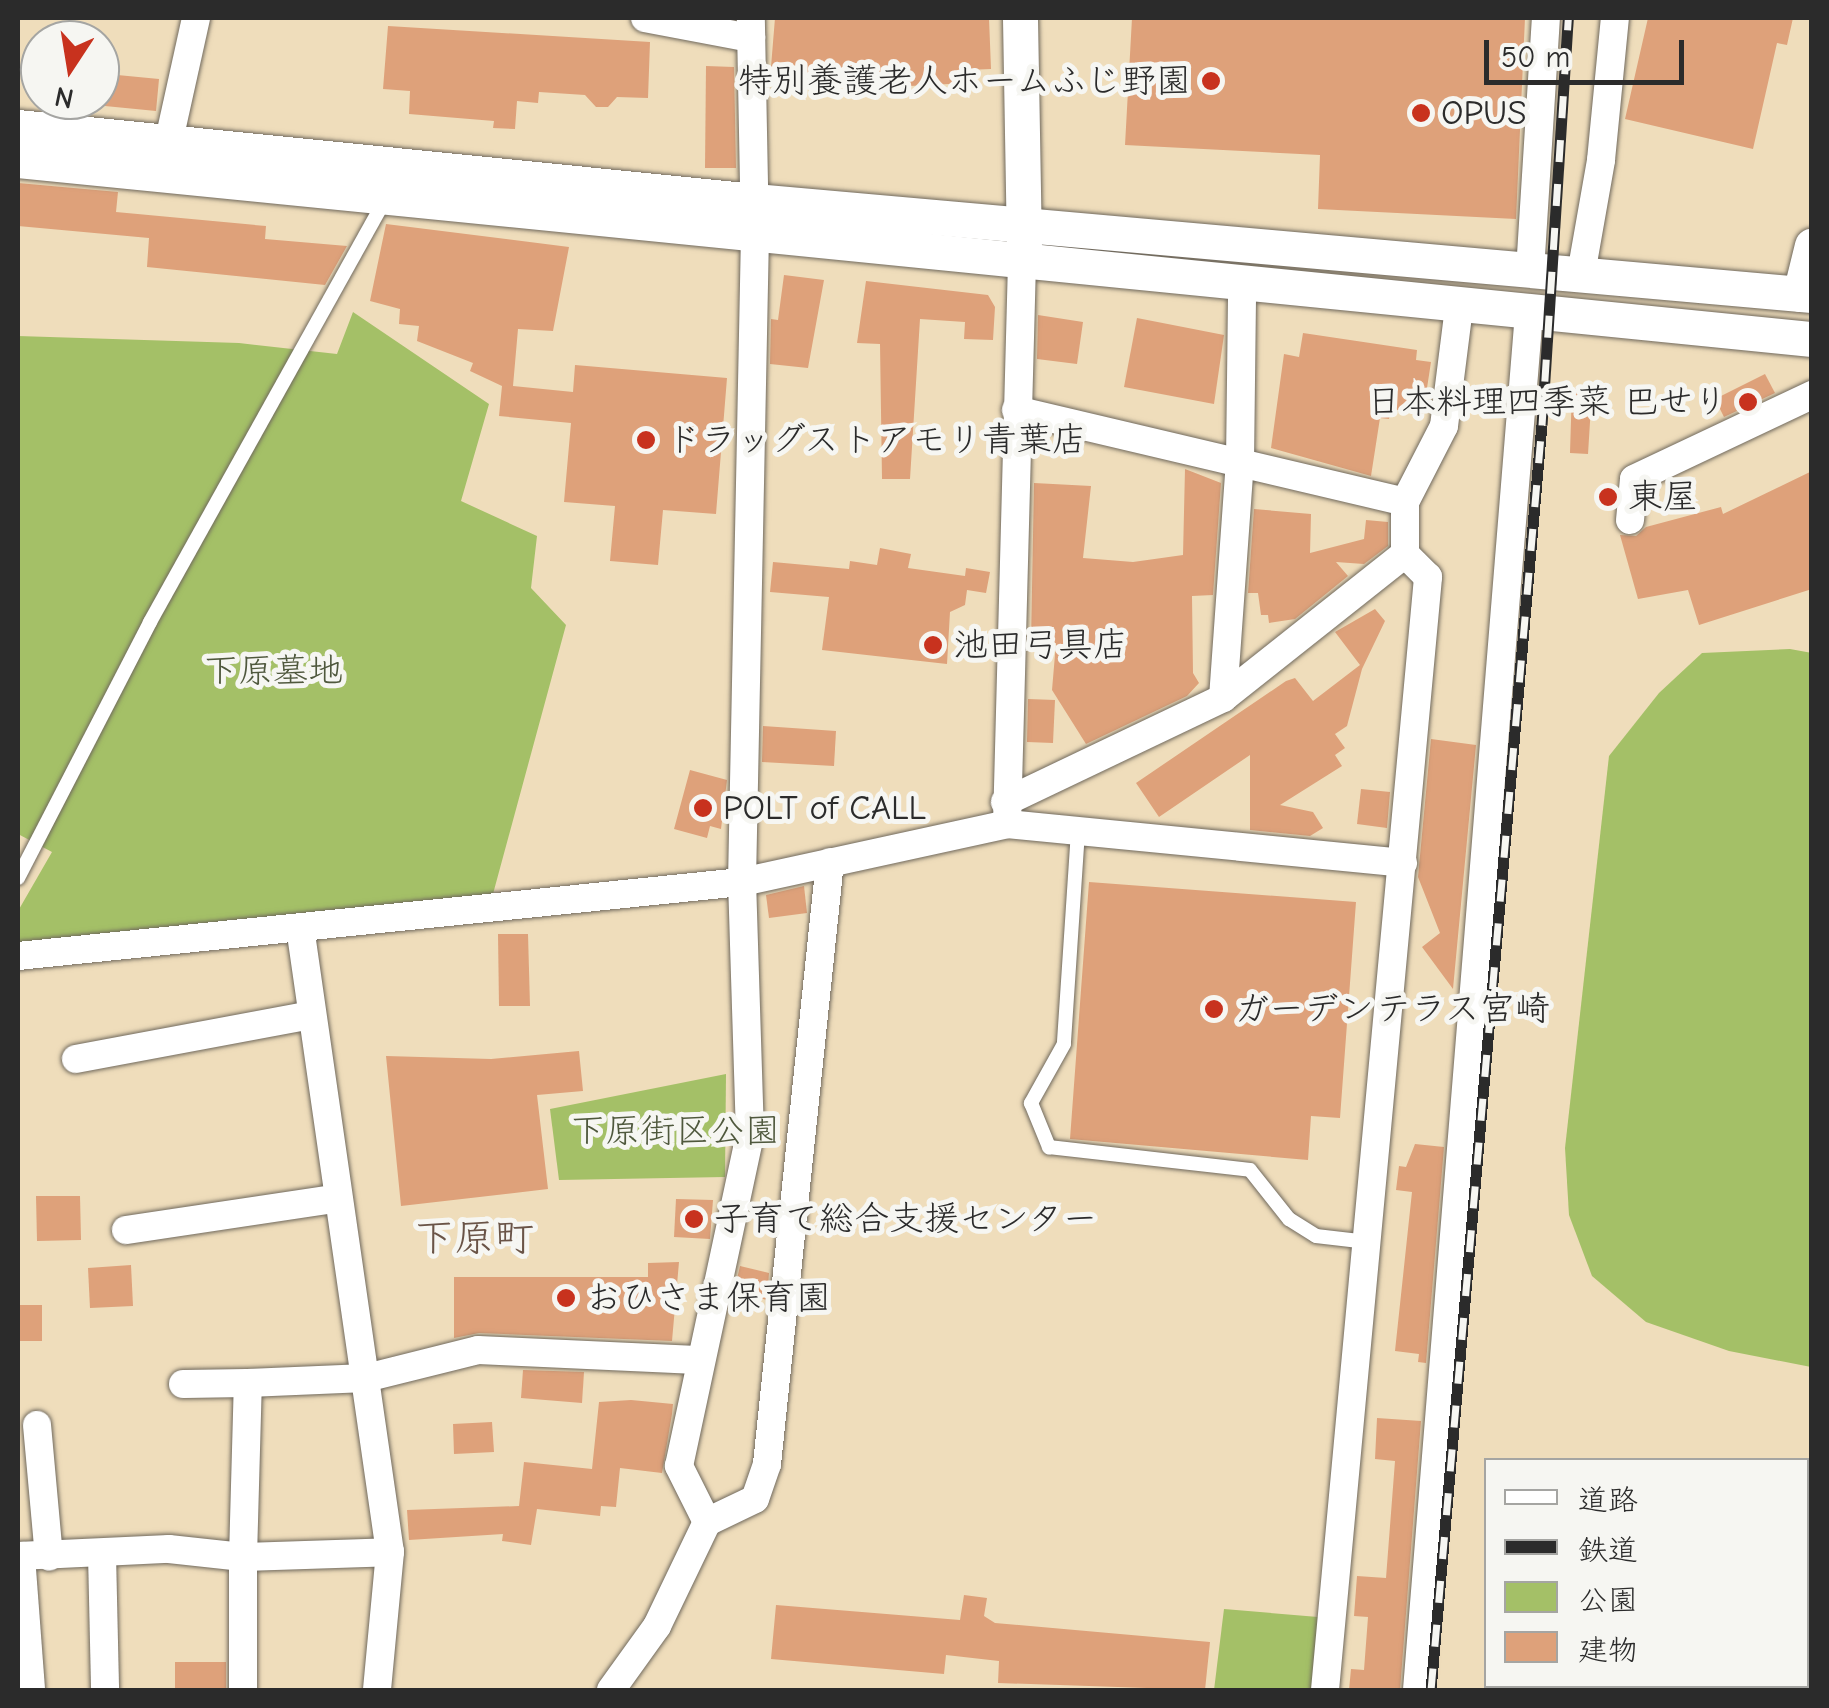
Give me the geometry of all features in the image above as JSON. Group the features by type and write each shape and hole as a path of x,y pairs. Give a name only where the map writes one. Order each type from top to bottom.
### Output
{"street":[{"path":"169,140 196,18"},
{"path":"645,18 751,28 755,219 742,882 750,1135 727,1255 697,1360 679,1466 707,1522"},
{"path":"1006,812 1016,410 1026,226 1020,18"},
{"path":"1530,271 1546,18"},
{"path":"1581,274 1601,160 1614,18"},
{"path":"18,127 169,140 755,219 1022,264 1812,339"},
{"path":"18,160 386,198 755,219 1026,226 1581,274 1808,298 1812,245"},
{"path":"1223,698 1240,462 1242,286"},
{"path":"1325,1690 1428,577 1406,554 1405,502 1444,426 1459,308"},
{"path":"1417,1690 1528,313"},
{"path":"1630,520 1634,479 1812,395"},
{"path":"1016,410 1405,502"},
{"path":"18,956 742,882 830,862 1006,812 1223,698 1406,554"},
{"path":"1006,812 1078,831 1403,864"},
{"path":"611,1690 657,1626 707,1522 755,1499 767,1464 830,862"},
{"path":"300,927 334,1199 366,1378 390,1552 377,1690"},
{"path":"76,1059 311,1014"},
{"path":"126,1230 334,1199"},
{"path":"183,1384 366,1378 478,1350 697,1360"},
{"path":"243,1690 248,1383"},
{"path":"31,1690 29,1556 37,1425"},
{"path":"29,1556 168,1549 243,1557 390,1552"},
{"path":"102,1554 105,1690"}],"lane":[{"path":"18,878 150,622 386,198"},
{"path":"1078,831 1064,1044 1031,1104 1049,1147 1250,1170 1289,1220 1316,1236 1368,1242"}],"green space":[{"name":"下原墓地","path":"353,312 489,404 461,501 537,536 531,588 566,625 490,905 18,953 18,911 52,852 18,834 18,336 239,343 337,354"},
{"path":"1790,649 1812,653 1811,1367 1729,1351 1646,1322 1592,1276 1569,1215 1565,1148 1609,756 1659,693 1702,653"},
{"name":"下原街区公園","path":"726,1074 725,1177 559,1180 550,1109"},
{"path":"1224,1609 1318,1617 1312,1690 1214,1690"}],"building":[{"path":"775,18 989,18 991,69 967,70 968,83 910,86 909,73 770,79"},
{"name":"OPUS","path":"1132,18 1525,18 1516,219 1318,209 1320,155 1125,145"},
{"path":"1648,18 1793,18 1787,45 1777,43 1753,149 1625,119"},
{"path":"388,26 650,42 648,98 617,97 608,107 596,107 585,95 539,92 538,103 517,101 515,129 493,128 494,121 409,114 410,91 383,89"},
{"path":"706,66 734,67 736,168 705,168"},
{"path":"120,75 159,79 156,111 120,107"},
{"path":"18,183 118,192 116,212 266,226 265,239 347,246 325,285 147,267 149,238 18,226"},
{"path":"386,224 569,247 553,331 518,329 513,386 573,392 575,365 727,378 716,514 663,510 658,565 610,561 615,506 564,502 571,423 499,416 502,386 470,371 473,363 417,341 419,326 399,324 400,309 370,301"},
{"path":"784,275 824,280 808,368 770,364 771,319 778,320"},
{"path":"866,281 988,295 995,307 993,340 964,339 965,322 920,319 910,479 882,479 880,344 857,343"},
{"path":"1038,315 1083,322 1077,364 1037,359"},
{"path":"1137,318 1224,335 1214,404 1124,387"},
{"path":"1303,333 1417,350 1416,360 1431,362 1423,414 1391,409 1389,419 1380,418 1371,476 1271,448 1284,354 1299,357"},
{"name":"日本料理四季菜 巴せり","path":"1765,374 1775,393 1724,417 1715,399"},
{"path":"1572,388 1592,389 1588,454 1570,453"},
{"path":"1185,469 1221,483 1213,595 1192,596 1193,673 1199,683 1187,696 1086,744 1052,690 1056,643 1031,642 1034,483 1091,486 1083,558 1133,562 1183,555"},
{"path":"1812,471 1812,589 1699,625 1688,590 1638,599 1620,535 1636,536 1646,527 1721,507 1723,514"},
{"path":"1254,509 1311,514 1310,553 1364,539 1366,520 1388,522 1388,546 1364,564 1336,562 1348,576 1295,619 1269,623 1268,615 1261,615 1258,593 1248,593"},
{"path":"880,548 911,554 908,568 965,576 966,568 990,572 986,593 967,590 965,605 950,612 947,664 822,650 829,597 770,592 773,562 849,569 850,561 877,565"},
{"path":"1375,609 1385,621 1362,669 1347,726 1335,734 1345,748 1335,755 1342,766 1280,805 1313,812 1323,828 1310,836 1250,830 1250,755 1159,817 1136,783 1286,681 1295,678 1313,701 1360,665 1335,632"},
{"path":"1028,699 1055,700 1053,743 1027,742"},
{"path":"763,726 836,731 834,766 762,762"},
{"path":"1431,739 1476,745 1453,989 1422,947 1440,933 1418,877"},
{"name":"POLT of CALL","path":"690,770 727,780 721,829 710,826 707,838 674,829"},
{"path":"1361,789 1390,792 1387,828 1357,824"},
{"name":"ガーデンテラス宮崎","path":"1089,882 1356,902 1340,1118 1311,1116 1308,1160 1070,1139"},
{"path":"804,886 807,913 769,918 766,895"},
{"path":"498,934 528,934 530,1006 499,1006"},
{"path":"579,1051 583,1091 537,1095 548,1189 401,1206 386,1056 491,1059"},
{"path":"1415,1144 1444,1147 1426,1363 1418,1362 1419,1354 1395,1351 1412,1192 1396,1190 1399,1166 1406,1167"},
{"path":"36,1196 80,1196 81,1240 37,1241"},
{"name":"子育て総合支援センター","path":"676,1199 713,1200 710,1239 674,1237"},
{"name":"おひさま保育園","path":"679,1262 672,1341 479,1333 454,1338 454,1277 648,1277 648,1263"},
{"path":"131,1265 133,1306 90,1308 88,1268"},
{"path":"740,1266 769,1273 767,1300 734,1292"},
{"path":"18,1305 42,1305 42,1341 18,1341"},
{"path":"523,1370 584,1372 582,1403 521,1398"},
{"path":"599,1402 673,1404 672,1414 662,1473 620,1468 616,1507 601,1506 600,1516 537,1509 531,1545 502,1541 503,1534 409,1540 407,1510 519,1506 524,1462 592,1469"},
{"path":"1377,1418 1421,1421 1400,1690 1349,1690 1351,1669 1364,1670 1368,1617 1354,1616 1357,1576 1386,1578 1395,1461 1375,1459"},
{"path":"492,1422 494,1452 454,1454 453,1424"},
{"path":"964,1595 987,1598 984,1616 995,1623 1210,1642 1205,1690 998,1683 999,1661 946,1655 944,1674 771,1659 776,1605 960,1620"},
{"path":"175,1662 226,1662 226,1690 175,1690"}],"railway":[{"path":"1431,1690 1542,425 1568,18"}],"place":[{"name":"特別養護老人ホームふじ野園","path":"1211,81"},
{"name":"OPUS","path":"1421,113"},
{"name":"日本料理四季菜 巴せり","path":"1748,402"},
{"name":"ドラッグストアモリ青葉店","path":"646,440"},
{"name":"東屋","path":"1608,497"},
{"name":"池田弓具店","path":"933,645"},
{"name":"POLT of CALL","path":"703,808"},
{"name":"ガーデンテラス宮崎","path":"1214,1009"},
{"name":"子育て総合支援センター","path":"694,1219"},
{"name":"おひさま保育園","path":"566,1298"}],"district":[{"name":"下原町","path":"474,1238"}]}
